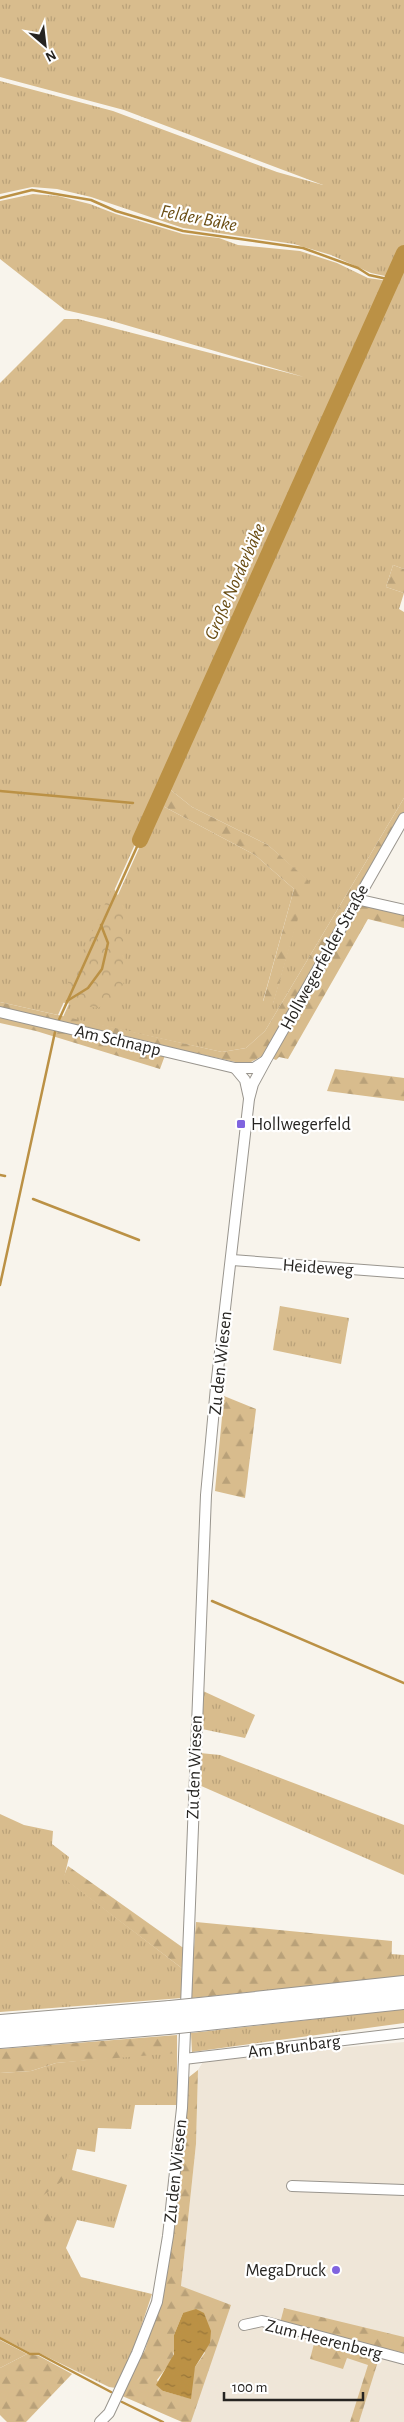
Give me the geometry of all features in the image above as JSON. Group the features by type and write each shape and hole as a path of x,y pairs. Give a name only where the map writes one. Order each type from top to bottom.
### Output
{"highway":[{"path":"199,2015 404,1985"},
{"path":"0,2039 199,2015 404,2000"},
{"path":"0,2024 169,2018"}],"street":[{"name":"Hollwegerfelder Straße","path":"249,1099 266,1060 356,899 404,818"},
{"path":"356,899 404,910"},
{"name":"Am Schnapp","path":"0,1012 235,1068 254,1068 266,1060"},
{"path":"235,1068 245,1080 249,1099"},
{"name":"Zu den Wiesen","path":"100,2422 113,2404 137,2353 157,2302 168,2236 182,2108 206,1495 216,1387 249,1099"},
{"name":"Heideweg","path":"232,1260 404,1273"},
{"name":"Am Brunbarg","path":"184,2059 404,2032"},
{"path":"292,2186 404,2190"},
{"name":"Zum Heerenberg","path":"244,2325 262,2321 404,2359"}],"shaded area":[{"path":"404,2042 404,2422 191,2422 181,2286 196,2144 198,2070 204,2060"}],"green space":[{"path":"0,0 404,0 404,248 392,274 385,276 371,273 331,255 294,244 183,228 91,197 57,189 32,187 0,194 0,81 113,111 277,172 323,185 124,110 0,77"},
{"path":"33,194 58,196 90,204 116,214 183,234 219,238 238,245 300,251 337,263 368,278 389,281 58,1015 0,1002 0,383 64,319 78,319 304,377 105,319 65,310 0,259 0,201"},
{"path":"404,258 404,569 393,565 386,587 404,593 399,609 404,612 404,798 265,1031 246,1048 222,1052 63,1017 159,804 255,855 294,889 263,1001 273,1003 308,881 268,845 192,807 167,787"},
{"path":"393,565 404,569 404,593 386,587"},
{"path":"167,787 192,807 268,845 309,881 273,1004 263,1002 294,889 255,855 159,804"},
{"path":"404,798 404,813 358,903 404,913 404,928 368,919 288,1059 279,1057 276,1060 264,1055 251,1062 240,1063 168,1047 160,1069 36,1031 0,1023 0,1002 222,1052 246,1048 265,1031"},
{"path":"113,887 126,909 125,980 117,997 98,1008 59,1002"},
{"path":"335,1069 404,1078 404,1101 327,1091"},
{"path":"280,1306 349,1318 341,1364 273,1350"},
{"path":"224,1396 256,1409 245,1498 215,1491"},
{"path":"203,1691 255,1715 245,1738 202,1729"},
{"path":"200,1753 220,1755 404,1825 404,1875 199,1785"},
{"path":"0,1814 24,1825 53,1831 52,1844 69,1857 64,1878 183,1969 182,1998 0,2012"},
{"path":"68,1866 182,1947 194,1948 196,1922 392,1941 391,1978 192,1998 191,1971 183,1969 63,1878"},
{"path":"391,1954 404,1955 404,1976 391,1978"},
{"path":"404,2009 404,2023 192,2052 191,2033"},
{"path":"177,2035 177,2053 56,2063 31,2071 0,2073 0,2049"},
{"path":"168,2052 177,2053 177,2105 135,2105 131,2129 98,2128 95,2152 77,2149 72,2170 127,2185 114,2228 77,2220 66,2248 81,2277 152,2294 135,2345 116,2388 109,2387 39,2353 30,2353 0,2337 0,2073 31,2071 56,2063"},
{"path":"198,2070 196,2144 181,2286 231,2305 191,2422 182,2422 120,2395 145,2350 166,2280 189,2077","holes":["183,2313 205,2353 195,2367 185,2397 163,2391 157,2380 172,2360 175,2347 174,2335"]},
{"path":"67,2155 73,2155 69,2176 41,2197 54,2223 48,2228 31,2194 62,2171"},
{"path":"284,2308 404,2337 404,2353 280,2323"},
{"path":"0,2340 27,2354 0,2368"},
{"path":"315,2340 379,2358 359,2422 350,2422 368,2365 347,2358 343,2369 310,2359"},
{"path":"27,2354 39,2356 72,2374 26,2422 7,2422 0,2415 0,2368"}],"water":[{"path":"196,2309 204,2313 211,2331 210,2343 195,2367 191,2399 163,2391 156,2385 174,2354 174,2335 183,2313"}],"waterway":[{"name":"Felder Bäke","path":"0,198 32,190 91,200 116,211 183,231 303,248 358,268 369,275 392,280"},
{"name":"Große Norderbäke","path":"140,840 404,253"},
{"path":"0,791 133,803"},
{"name":"Große Norderbäke","path":"58,1022 140,840"},
{"name":"Große Norderbäke","path":"67,1001 88,988 102,969 108,943 101,925"},
{"name":"Große Norderbäke","path":"0,1285 55,1032"},
{"path":"0,1175 5,1176"},
{"path":"33,1199 139,1240"},
{"path":"212,1601 404,1683"},
{"path":"0,2338 30,2354 39,2354 111,2392"},
{"path":"122,2402 163,2422"}],"place":[{"name":"Hollwegerfeld","path":"241,1124"},
{"name":"MegaDruck","path":"336,2270"}]}
